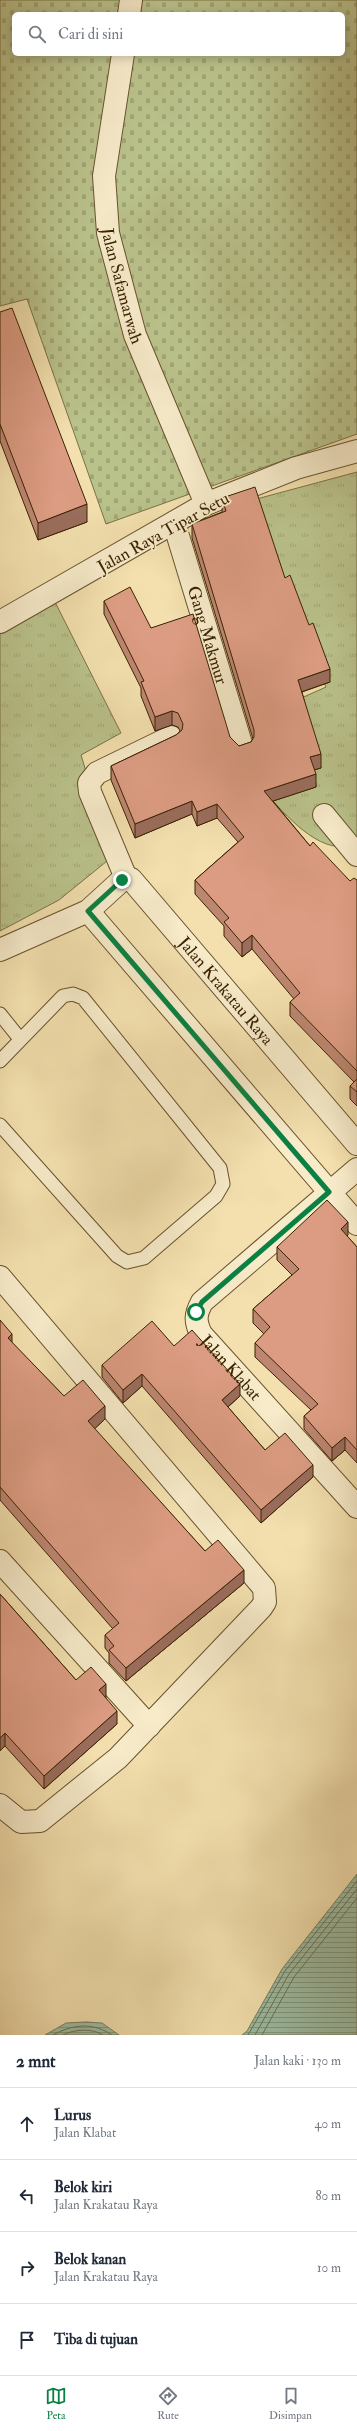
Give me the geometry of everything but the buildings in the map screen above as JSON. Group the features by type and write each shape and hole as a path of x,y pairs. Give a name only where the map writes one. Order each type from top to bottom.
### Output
{"street":[{"path":"129,12 131,0"},
{"name":"Jalan Safamarwah","path":"123,56 104,176 108,233 135,335 206,504"},
{"name":"Jalan Raya Tipar Setu","path":"0,622 206,504 296,468 357,451"},
{"name":"Gang Makmur","path":"174,523 242,747"},
{"path":"0,950 88,911 126,878 90,792 89,783 98,773 171,737"},
{"path":"324,815 357,855"},
{"name":"Jalan Krakatau Raya","path":"126,878 131,879 357,1144"},
{"path":"88,911 357,1224"},
{"name":"Jalan Klabat","path":"357,1169 202,1302 196,1312 195,1322 201,1334 357,1507"},
{"path":"0,1277 264,1588 265,1602 261,1608 118,1758 40,1821 21,1822 0,1806"},
{"path":"0,1561 149,1726"}],"lane":[{"path":"0,1061 63,996 73,994 82,998 220,1168 223,1184 216,1196 144,1258 127,1262 117,1256 0,1125"},
{"path":"0,1014 20,1039"}],"green space":[{"path":"0,0 357,0 357,434 106,524 27,299 0,306"},
{"path":"357,472 357,843 345,847 332,846 309,834 287,816 270,798 288,704 326,687 275,575 249,501"},
{"path":"55,602 121,733 81,755 112,857 59,900 0,931 0,632"}],"water":[{"path":"357,1874 357,2035 242,2035 247,2031 282,1969"},
{"path":"66,2023 102,2023 119,2035 45,2035"}],"route":[{"path":"122,880 88,911 329,1192 202,1302 196,1312"}]}
